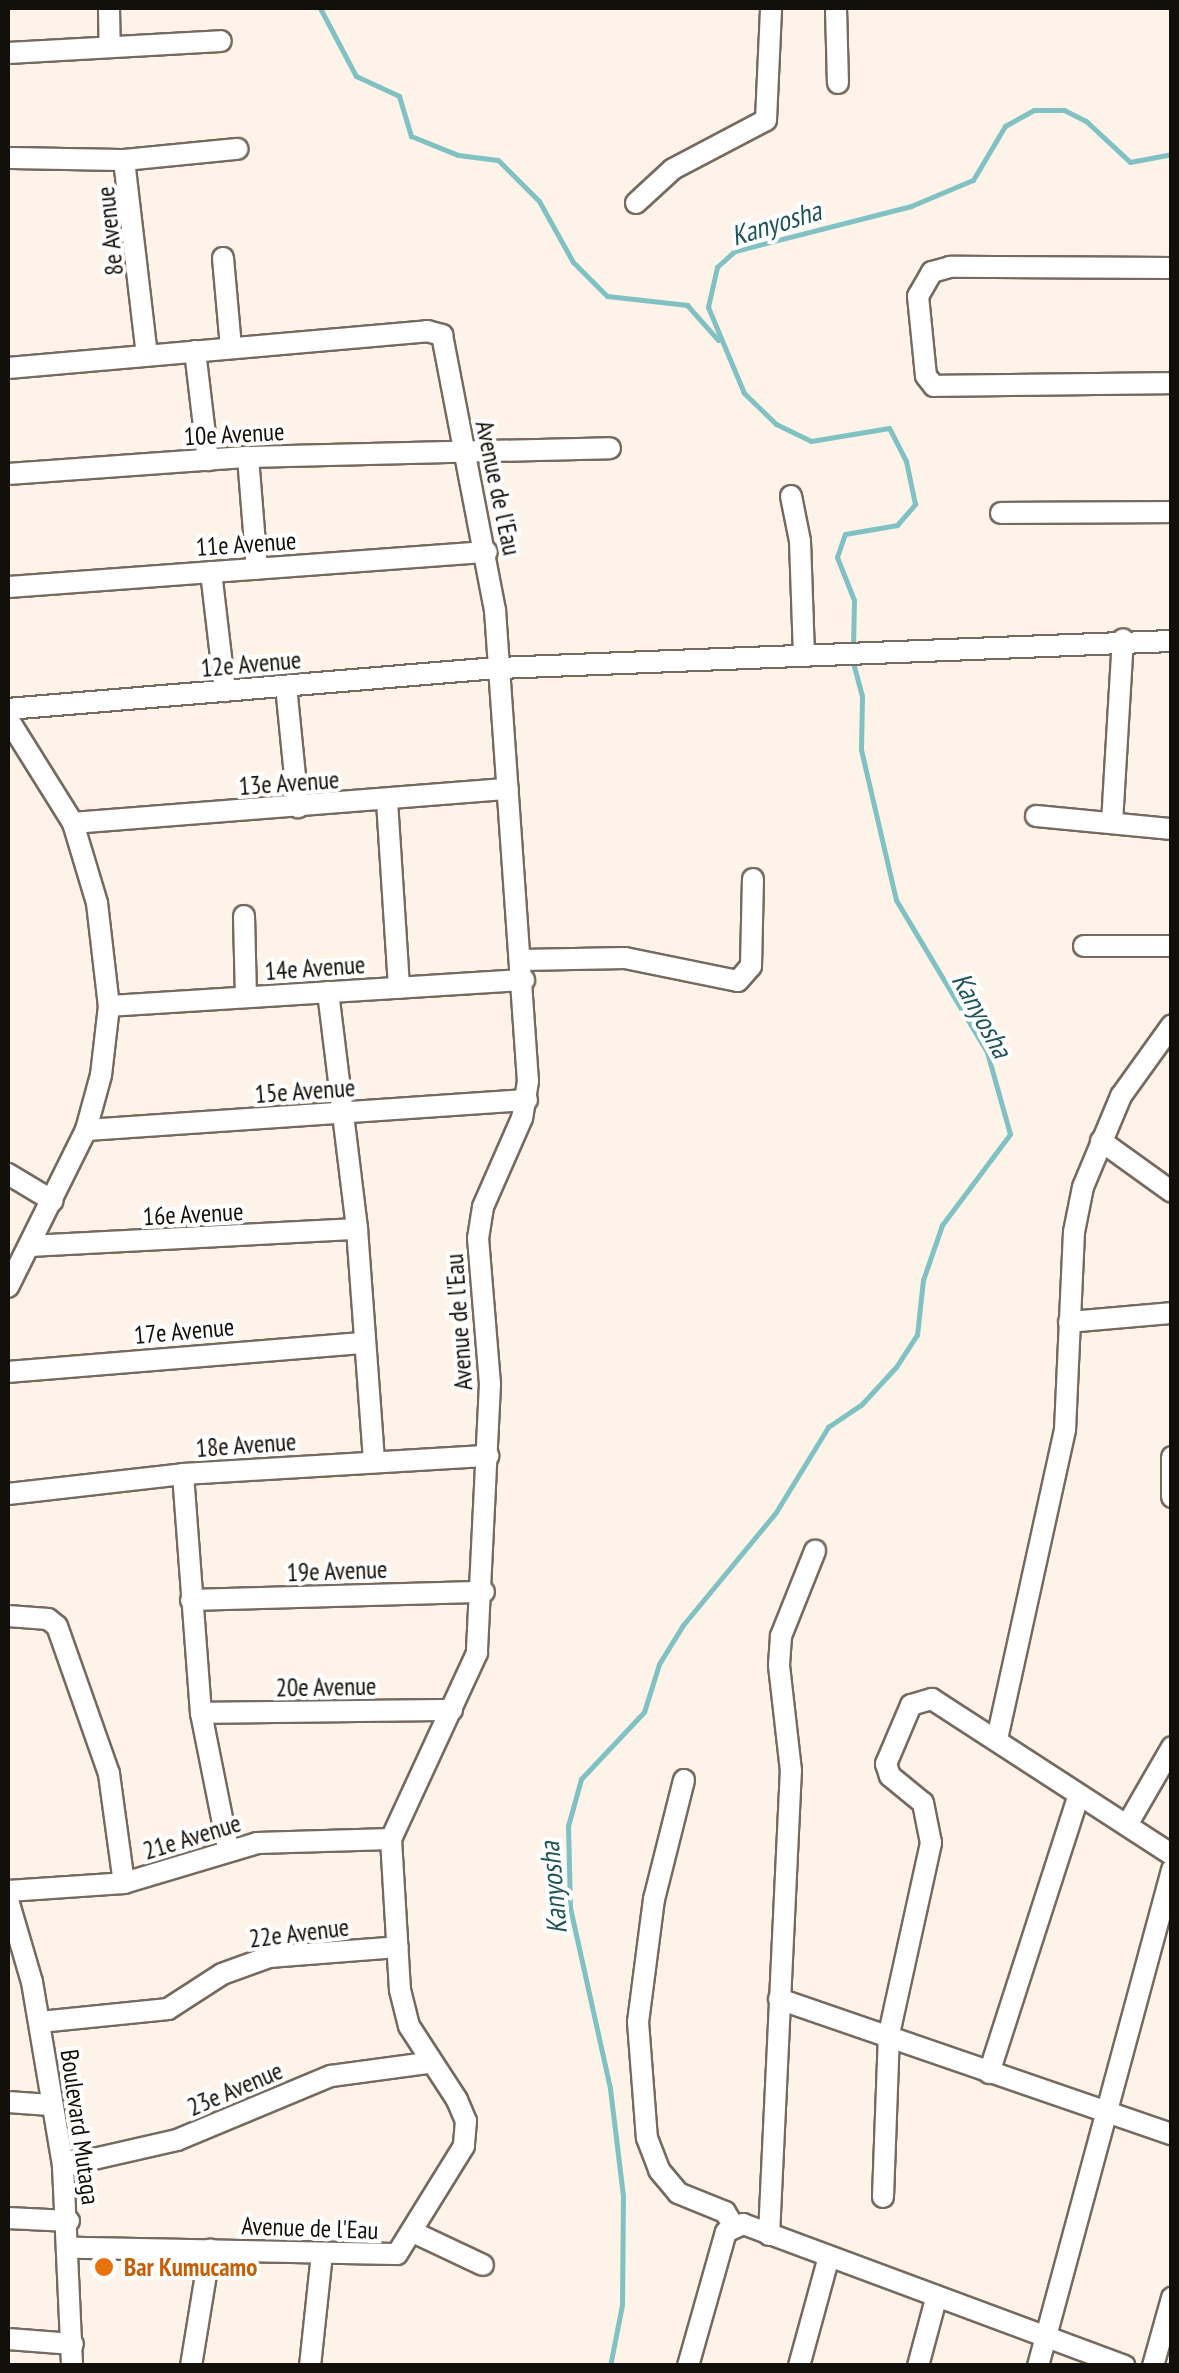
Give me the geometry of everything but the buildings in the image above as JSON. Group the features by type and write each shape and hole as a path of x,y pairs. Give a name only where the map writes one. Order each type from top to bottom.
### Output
{"street":[{"path":"109,8 110,47"},
{"path":"636,202 673,169 766,120 771,8"},
{"path":"836,8 838,82"},
{"path":"8,52 221,42"},
{"path":"124,160 236,149"},
{"name":"8e Avenue","path":"8,158 124,160 147,356"},
{"path":"223,258 230,348"},
{"path":"1172,268 950,267 932,272 918,296 926,376 934,386 1172,383"},
{"name":"Avenue de l'Eau","path":"8,368 436,331 446,342 463,448 487,552 523,970 527,1100 483,1207 478,1238 487,1328 488,1456 478,1653 391,1839 398,1948 409,2026 427,2063 466,2121 464,2146 414,2233 397,2254 71,2248"},
{"path":"195,351 208,460"},
{"name":"10e Avenue","path":"8,474 248,457 463,448 610,448"},
{"path":"248,457 257,569"},
{"path":"791,496 800,541 805,654"},
{"path":"1001,513 1172,512"},
{"name":"11e Avenue","path":"8,587 487,552"},
{"path":"211,572 225,691"},
{"path":"1123,646 1172,640"},
{"path":"1123,646 1172,655"},
{"path":"1112,823 1123,646"},
{"name":"12e Avenue","path":"8,709 499,668 900,648 1123,646"},
{"path":"286,686 298,808"},
{"path":"8,719 73,823 97,904 108,1006 102,1074 86,1130 8,1287"},
{"name":"13e Avenue","path":"73,823 508,790"},
{"path":"387,801 399,988"},
{"path":"1036,816 1172,829"},
{"name":"14e Avenue","path":"108,1006 399,988 625,958 738,981 750,966 753,879"},
{"path":"244,916 246,998"},
{"path":"1084,946 1172,946"},
{"path":"328,992 357,1228 374,1462"},
{"path":"997,1739 1065,1430 1074,1232 1101,1140 1121,1096 1172,1026"},
{"name":"15e Avenue","path":"86,1130 527,1100"},
{"path":"1101,1140 1172,1192"},
{"path":"8,1174 53,1201"},
{"name":"16e Avenue","path":"30,1246 357,1228"},
{"path":"1069,1322 1172,1313"},
{"name":"17e Avenue","path":"8,1372 364,1343"},
{"name":"18e Avenue","path":"8,1494 182,1474 488,1456"},
{"path":"1172,1457 1172,1498"},
{"path":"182,1474 201,1714 228,1848"},
{"path":"769,2235 790,1771 778,1666 781,1636 815,1551"},
{"name":"19e Avenue","path":"191,1600 484,1592"},
{"path":"8,1616 48,1619 57,1626 109,1774 124,1883"},
{"path":"883,2198 889,2034 931,1832 922,1803 890,1776 888,1750 919,1699 932,1699 997,1739 1172,1855"},
{"name":"20e Avenue","path":"201,1714 452,1710"},
{"path":"1126,1825 1172,1748"},
{"path":"684,1780 654,1899 638,2022 647,2138 659,2170 678,2193 725,2212 733,2225 1124,2366"},
{"path":"988,2073 1080,1795"},
{"name":"21e Avenue","path":"8,1891 124,1883 228,1848 391,1839"},
{"path":"1038,2366 1172,1870"},
{"name":"Boulevard Mutaga","path":"8,1900 40,2022 62,2166 71,2248 72,2355"},
{"name":"22e Avenue","path":"40,2022 168,2009 233,1969 270,1957 398,1948"},
{"path":"779,1999 1172,2134"},
{"name":"23e Avenue","path":"62,2166 177,2140 331,2076 427,2063"},
{"path":"8,2102 50,2105"},
{"path":"8,2218 69,2222"},
{"path":"688,2366 733,2225"},
{"path":"414,2233 484,2265"},
{"path":"191,2366 210,2250"},
{"path":"310,2366 322,2254"},
{"path":"799,2366 828,2260"},
{"path":"1152,2366 1172,2298"},
{"path":"918,2366 936,2299"},
{"path":"8,2339 72,2355"}],"waterway":[{"path":"320,8 356,76 399,96 411,136 458,155 498,160 539,201 573,262 607,296 687,305 718,340"},
{"name":"Kanyosha","path":"853,647 854,600 837,557 845,534 897,525 915,504 906,461 889,428 811,441 776,424 744,393 708,307 717,267 735,251 911,206 973,180 1005,126 1034,110 1064,110 1086,121 1130,162 1172,154"},
{"name":"Kanyosha","path":"610,2366 622,2305 623,2196 610,2088 570,1907 568,1826 581,1779 644,1712 659,1664 683,1625 776,1512 828,1427 861,1405 896,1367 917,1335 923,1280 942,1225 1010,1134 987,1052 896,900 861,749 862,696 852,658"}],"place":[{"name":"Bar Kumucamo","path":"104,2267"}]}
